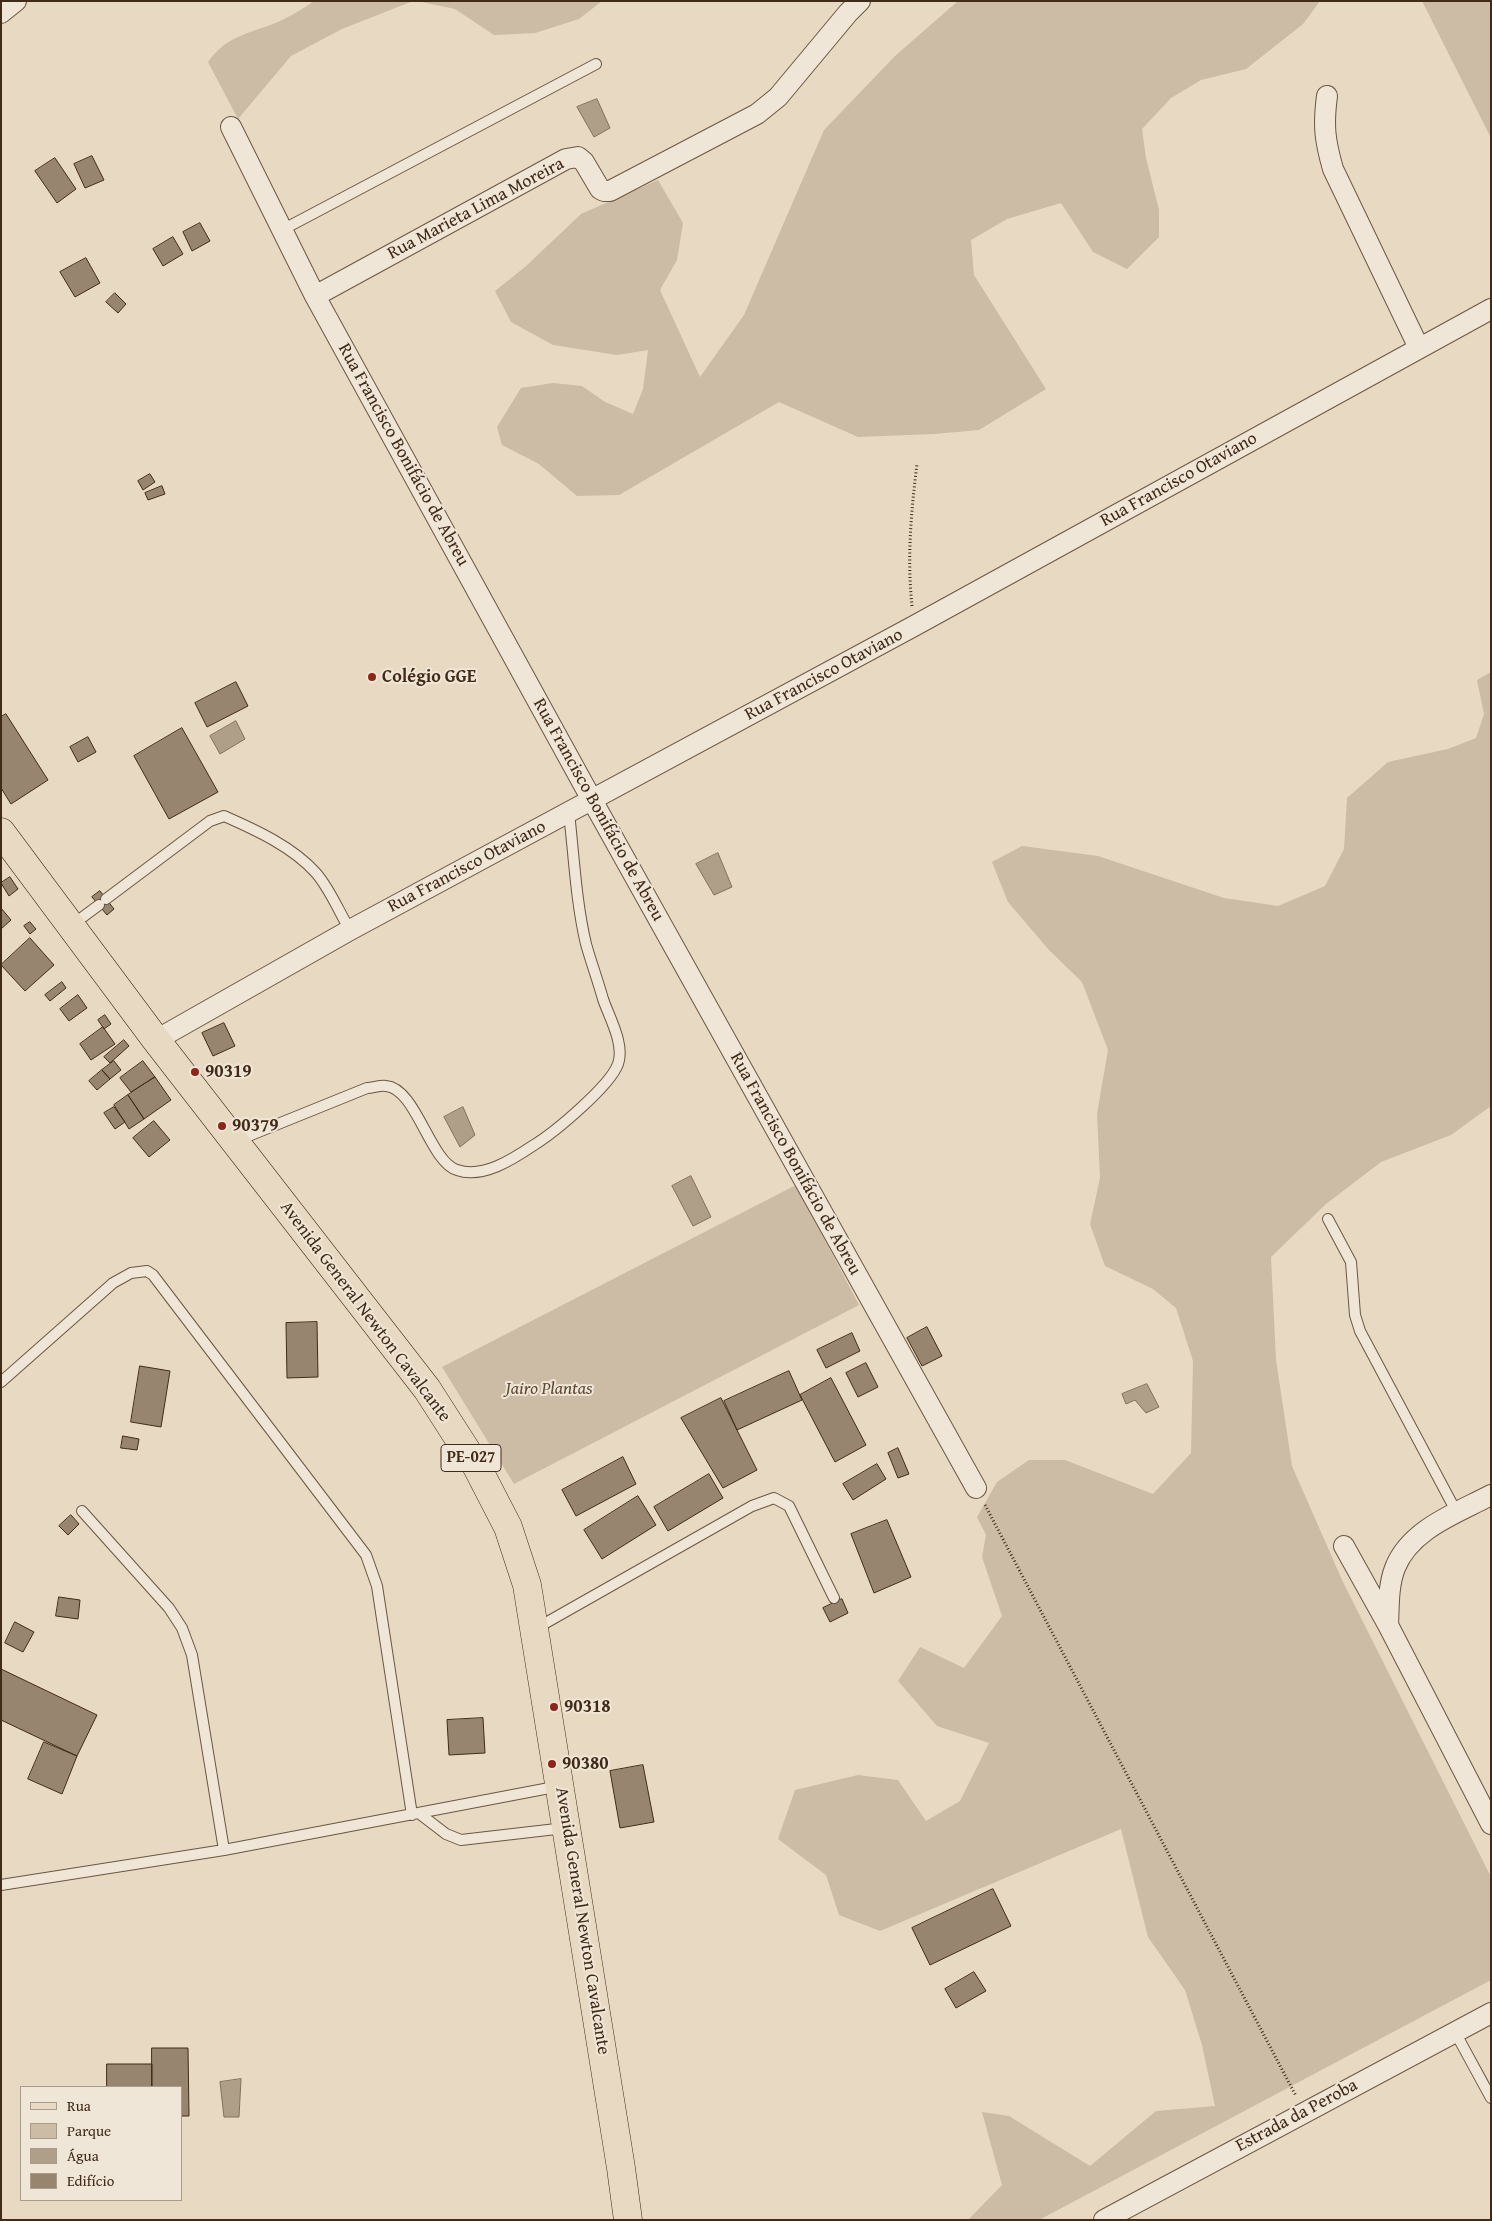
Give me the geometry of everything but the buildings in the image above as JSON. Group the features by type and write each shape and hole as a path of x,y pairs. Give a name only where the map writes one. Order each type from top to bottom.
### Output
{"main road":[{"name":"Avenida General Newton Cavalcante","path":"1,832 156,1040 427,1389 477,1467 508,1526 527,1585 561,1786 628,2220"}],"street":[{"path":"1,13 16,1"},
{"name":"Rua Marieta Lima Moreira","path":"315,296 566,159 578,157 584,162 600,189 604,192 610,191 757,114 778,97 860,1"},
{"path":"1327,96 1323,121 1326,146 1333,169 1418,348"},
{"name":"Rua Francisco Bonifácio de Abreu","path":"231,127 315,296 592,800 976,1488"},
{"name":"Rua Francisco Otaviano","path":"156,1040 350,930 914,626 1491,309"},
{"path":"1388,1626 1389,1596 1395,1568 1407,1546 1433,1526 1491,1495"},
{"path":"1344,1546 1388,1626 1491,1824"},
{"name":"Estrada da Peroba","path":"1104,2220 1491,2013"}],"lane":[{"path":"282,230 596,64"},
{"path":"235,1141 358,1092 386,1086 399,1091 410,1104 438,1153 455,1170 471,1173 491,1168 520,1154 546,1137 581,1106 608,1079 618,1064 619,1046 586,944 569,812"},
{"path":"71,925 210,821 224,816 271,839 304,862 316,874 350,930"},
{"path":"1328,1219 1351,1262 1353,1299 1360,1331 1457,1513"},
{"path":"3,1376 113,1283 131,1273 147,1271 153,1275 366,1555 377,1586 416,1814 446,1834 461,1840 566,1828"},
{"path":"534,1629 752,1506 774,1498 789,1506 834,1598"},
{"path":"82,1511 169,1608 182,1628 192,1655 224,1850"},
{"path":"1,1885 224,1850 561,1786"},
{"path":"1455,2032 1491,2098"}],"path":[{"path":"914,626 909,581 909,536 916,464"},
{"path":"976,1488 1305,2112"}],"green space":[{"path":"314,1 413,1 342,29 291,56 238,119 208,62 216,52 233,39 284,19"},
{"path":"417,1 602,1 579,19 535,33 494,35 455,9"},
{"path":"958,1 1320,1 1303,24 1246,69 1201,80 1171,98 1142,129 1146,158 1159,210 1159,237 1127,269 1093,252 1061,203 1007,219 971,240 974,275 1046,389 979,430 858,437 779,402 619,495 577,496 539,464 502,445 497,427 521,388 553,383 582,386 605,402 633,414 643,389 648,350 617,355 553,345 511,322 495,291 525,267 581,214 658,180 683,223 677,260 660,290 700,377 744,315 824,130 895,56"},
{"path":"1422,1 1491,1 1491,138"},
{"path":"1491,672 1491,1106 1451,1135 1381,1162 1326,1204 1271,1257 1276,1360 1292,1466 1342,1580 1491,1877 1491,1980 1039,2220 968,2220 1002,2185 982,2112 1009,2116 1090,2166 1156,2111 1215,2106 1202,2045 1185,1990 1148,1937 1121,1829 880,1931 839,1915 826,1875 778,1839 795,1790 858,1775 898,1780 926,1821 960,1801 989,1743 937,1726 898,1681 920,1647 964,1668 1002,1616 982,1557 986,1535 977,1517 997,1482 1029,1460 1065,1460 1153,1494 1191,1453 1193,1361 1176,1308 1153,1289 1105,1266 1090,1224 1100,1178 1097,1114 1108,1050 1082,982 1049,950 1008,902 992,862 1022,846 1098,856 1224,898 1278,906 1325,886 1344,849 1347,798 1388,762 1448,749 1476,738 1484,714 1477,680"},
{"name":"Jairo Plantas","path":"796,1185 859,1305 514,1484 442,1367"}],"water":[{"path":"597,99 610,128 594,137 577,107"},
{"path":"236,721 245,739 220,754 210,736"},
{"path":"718,853 732,887 714,895 696,864"},
{"path":"463,1107 475,1135 460,1147 444,1117"},
{"path":"691,1176 711,1217 693,1226 672,1186"},
{"path":"1147,1384 1159,1407 1146,1413 1135,1400 1126,1404 1122,1394"},
{"path":"241,2079 239,2117 224,2117 220,2082"}],"place":[{"name":"Colégio GGE","path":"372,677"},
{"name":"90319","path":"195,1072"},
{"name":"90379","path":"222,1126"},
{"name":"90318","path":"554,1707"},
{"name":"90380","path":"552,1764"}]}
